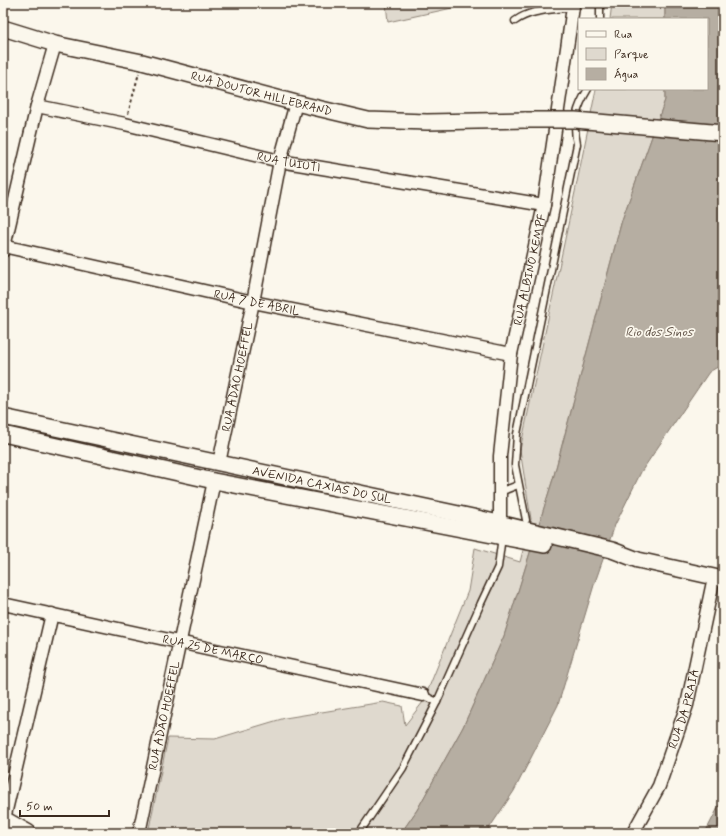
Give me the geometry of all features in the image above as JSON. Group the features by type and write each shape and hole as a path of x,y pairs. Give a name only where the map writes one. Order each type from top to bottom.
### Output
{"main road":[{"path":"6,826 28,833"}],"street":[{"name":"RUA ALBINO KEMPF","path":"500,530 500,456 512,354 544,205 573,5"},
{"name":"RUA DOUTOR HILLEBRAND","path":"3,28 55,44 142,62 296,103 368,120 427,122 575,120 723,134"},
{"path":"3,248 37,106 55,44"},
{"name":"RUA ADÃO HOEFFEL","path":"219,463 253,302 280,161 296,103"},
{"name":"RUA TUIUTI","path":"37,106 125,124 280,161 544,205"},
{"name":"RUA 7 DE ABRIL","path":"3,248 253,302 512,354"},
{"name":"AVENIDA CAXIAS DO SUL","path":"3,417 465,516 500,530"},
{"name":"AVENIDA CAXIAS DO SUL","path":"3,434 214,481 500,530 528,531 611,554 719,578"},
{"name":"RUA ADÃO HOEFFEL","path":"139,833 214,481"},
{"name":"RUA DA PRAIA","path":"633,833 659,786 687,705 719,578"},
{"name":"RUA 25 DE MARÇO","path":"3,604 423,695"},
{"path":"6,826 52,614"}],"lane":[{"path":"600,3 600,18"},
{"path":"516,21 529,14 573,5"},
{"path":"528,531 515,465 517,434 577,144 574,132 578,104 587,90"},
{"path":"500,492 518,485"},
{"path":"358,833 403,768 437,702 498,567 500,530"},
{"path":"423,695 437,702"}],"path":[{"path":"125,124 142,62"}],"green space":[{"path":"386,3 475,3 388,22"},
{"path":"612,3 665,3 665,18 610,18"},
{"path":"596,90 665,90 665,100 622,220 553,479 504,636 463,727 417,810 401,833 148,833 168,738 215,739 285,718 383,702 402,706 405,725 423,702 468,591 475,548 520,562 531,519 520,450"}],"water":[{"name":"Rio dos Sinos","path":"665,3 723,3 723,364 709,372 641,472 615,525 594,585 558,705 514,791 486,833 401,833 417,810 463,727 504,636 553,479 622,220 665,100 665,90 708,90 708,18 665,18"},
{"path":"723,798 723,833 705,833 706,831"}]}
